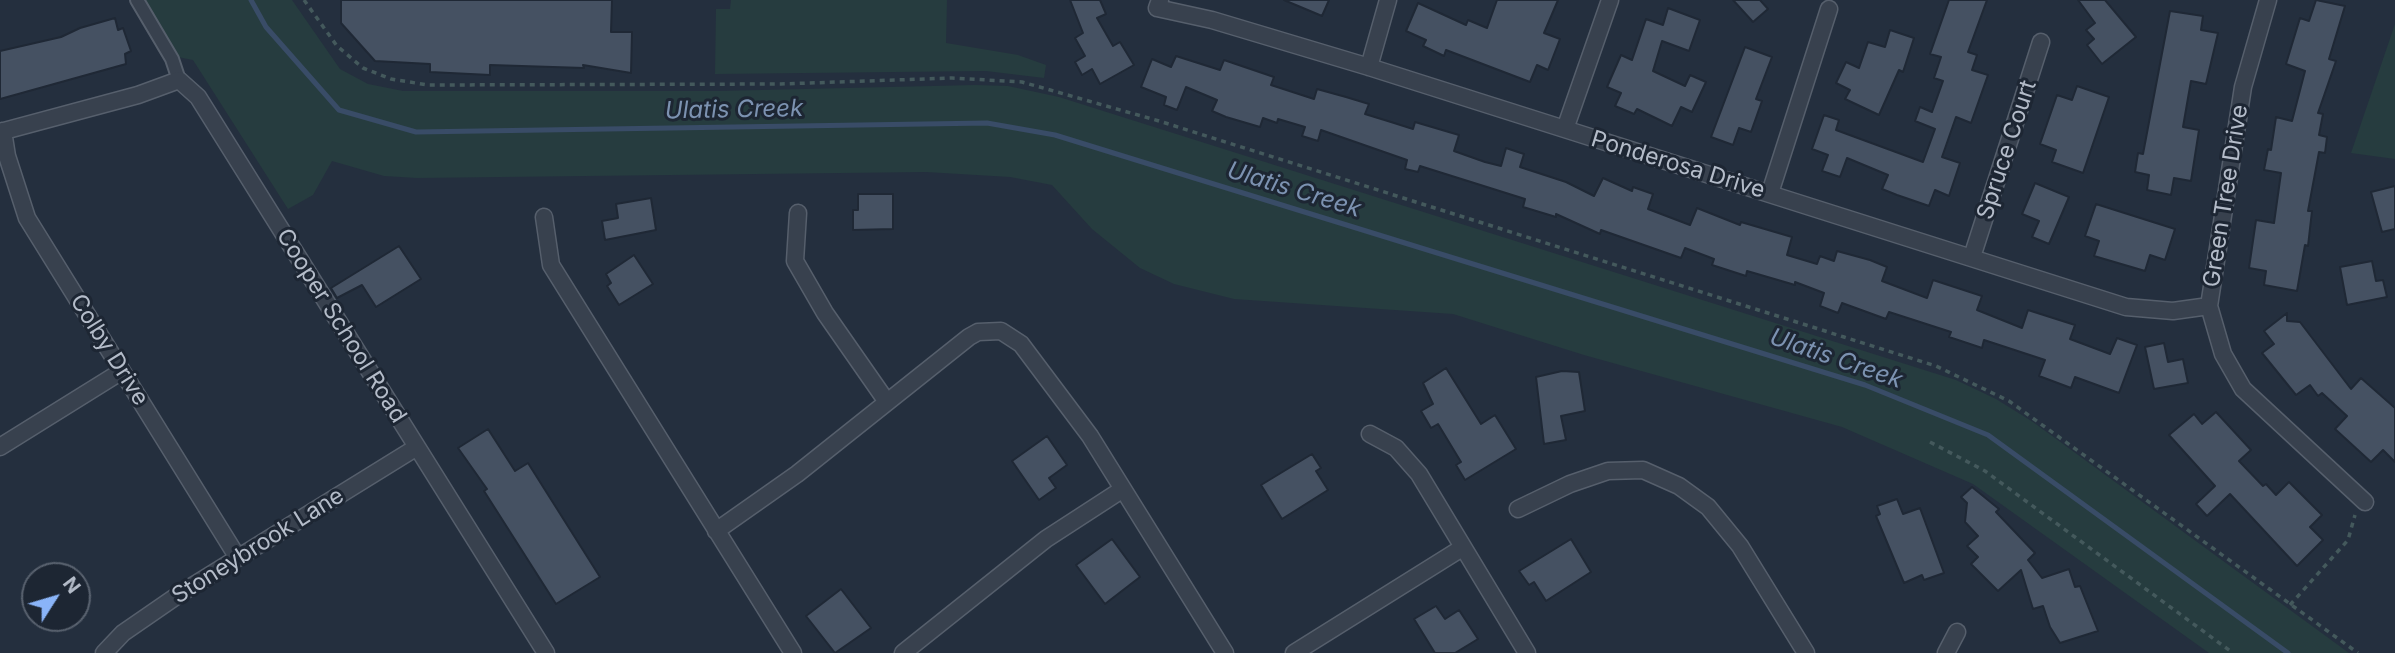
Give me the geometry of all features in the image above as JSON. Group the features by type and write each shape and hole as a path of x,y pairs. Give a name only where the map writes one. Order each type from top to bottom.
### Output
{"street":[{"name":"Cooper School Road","path":"137,0 173,59 179,80 198,97 546,653"},
{"name":"Ponderosa Drive","path":"1160,0 1157,8 1212,20 1369,66 2126,307 2173,311 2209,306"},
{"path":"1369,66 1388,0"},
{"path":"1565,129 1610,0"},
{"name":"Green Tree Drive","path":"2268,0 2243,87 2209,306 2223,354 2243,389 2365,502"},
{"path":"1770,193 1829,9"},
{"name":"Spruce Court","path":"1972,257 2041,42"},
{"path":"1,131 138,95 179,80"},
{"name":"Colby Drive","path":"1,131 27,218 238,558"},
{"path":"798,213 795,261 825,313 887,402"},
{"path":"544,217 551,265 793,653"},
{"path":"716,531 797,474 969,337 978,332 1001,331 1021,344 1090,436 1225,653"},
{"path":"0,447 122,371"},
{"path":"1370,434 1396,448 1419,474 1527,653"},
{"name":"Stoneybrook Lane","path":"104,653 123,633 417,447"},
{"path":"1518,509 1570,484 1608,471 1643,470 1679,486 1708,507 1741,546 1806,653"},
{"path":"902,653 1046,539 1123,489"},
{"path":"1294,653 1462,548"},
{"path":"1946,653 1957,632"}],"path":[{"path":"304,0 337,46 363,68 391,79 428,85 781,84 971,78 1042,87 1159,121 1936,366 1966,379 2035,418 2358,653"},
{"path":"1930,442 1986,471 2233,653"},
{"path":"2290,605 2348,540 2354,516 2365,502"}],"green space":[{"path":"143,0 292,0 340,69 368,84 403,91 718,91 975,85 1008,86 1059,97 1956,380 1996,399 2033,422 2349,653 2209,653 1973,484 1842,427 1584,355 1453,314 1234,299 1174,284 1140,268 1092,229 1052,185 1010,177 926,172 417,178 384,176 332,161 313,195 288,209 193,60 178,57"},
{"path":"731,0 947,0 946,43 1018,55 1046,65 1044,78 986,71 715,74 716,9 730,9"},
{"path":"2395,24 2395,159 2351,153"}],"building":[{"path":"341,0 612,0 611,32 632,32 631,73 583,65 584,68 490,65 490,75 430,72 430,64 375,61 341,23"},
{"path":"1070,0 1100,0 1106,14 1097,18 1113,46 1120,42 1134,65 1100,84 1092,69 1082,75 1075,62 1085,56 1075,38 1083,33"},
{"path":"1284,0 1329,0 1322,16"},
{"path":"1497,0 1558,0 1544,33 1560,39 1548,70 1537,65 1530,82 1446,50 1444,56 1423,46 1426,40 1406,31 1418,3 1466,25 1468,20 1487,28"},
{"path":"1733,0 1760,0 1768,9 1753,22"},
{"path":"1949,0 1987,0 1968,52 1977,55 1972,70 1988,75 1971,123 1956,117 1942,157 1960,163 1949,196 1935,190 1929,206 1897,195 1882,189 1888,175 1847,158 1840,177 1822,171 1828,155 1812,149 1824,115 1839,120 1836,130 1923,162 1935,129 1915,121 1920,107 1932,112 1943,81 1934,78 1941,57 1930,54"},
{"path":"2078,0 2105,0 2136,37 2102,64 2087,45 2094,39 2086,30 2095,23"},
{"path":"2316,0 2345,6 2329,59 2336,61 2318,113 2323,114 2319,135 2327,137 2325,153 2319,152 2308,211 2312,211 2308,246 2305,245 2297,291 2264,285 2266,271 2249,268 2256,220 2274,223 2281,173 2264,170 2268,149 2271,150 2276,117 2292,121 2305,71 2286,64 2300,18 2309,21"},
{"path":"1668,8 1700,20 1689,51 1662,41 1653,71 1685,86 1690,75 1706,82 1692,112 1681,107 1672,126 1637,109 1634,114 1615,106 1621,93 1607,87 1621,55 1632,60 1646,19 1663,25"},
{"path":"2170,11 2203,16 2201,30 2218,33 2206,84 2191,81 2183,127 2199,130 2191,181 2174,178 2171,195 2147,190 2149,175 2135,172 2138,153 2143,154"},
{"path":"115,18 118,30 123,28 131,51 125,54 126,64 0,99 0,51 61,37 80,28"},
{"path":"1890,30 1914,38 1903,72 1899,70 1879,115 1845,99 1850,90 1836,83 1846,62 1859,68 1868,42 1885,47"},
{"path":"1745,47 1772,57 1756,99 1762,101 1751,132 1739,128 1733,145 1711,137"},
{"path":"1176,56 1220,70 1224,60 1274,77 1271,85 1314,99 1317,89 1369,104 1365,114 1413,129 1415,122 1459,135 1454,151 1485,162 1501,166 1506,148 1524,154 1520,167 1566,182 1594,196 1603,178 1632,191 1633,187 1653,194 1648,209 1690,225 1697,208 1740,225 1741,222 1792,237 1787,255 1817,264 1820,256 1834,261 1837,251 1870,260 1887,267 1882,281 1927,298 1933,280 1982,296 1977,310 2022,328 2028,310 2075,325 2070,339 2110,354 2117,338 2137,345 2119,393 2075,377 2071,388 2039,376 2045,360 1984,340 1982,348 1949,337 1951,332 1889,312 1886,319 1842,303 1838,313 1820,306 1824,293 1795,282 1795,285 1747,271 1746,276 1712,265 1714,259 1685,248 1681,258 1601,230 1600,234 1556,214 1556,217 1523,207 1525,199 1420,166 1418,172 1405,169 1407,160 1321,130 1318,141 1302,136 1305,127 1278,119 1277,123 1263,118 1260,127 1226,117 1212,111 1217,100 1186,87 1177,110 1164,105 1166,97 1141,87 1152,59 1171,67"},
{"path":"2077,86 2109,97 2083,173 2052,162 2056,150 2040,144 2057,95 2072,100"},
{"path":"2035,183 2069,197 2049,244 2032,237 2039,221 2022,214"},
{"path":"2395,186 2395,229 2382,232 2371,192"},
{"path":"858,194 893,194 893,229 853,230 853,210 858,210"},
{"path":"651,198 656,230 605,240 602,221 618,218 616,204"},
{"path":"2096,204 2175,229 2165,260 2150,255 2145,271 2094,256 2099,241 2085,236"},
{"path":"399,246 421,279 376,307 362,285 337,298 331,288"},
{"path":"634,255 653,284 619,305 607,286 611,283 606,274"},
{"path":"2372,261 2376,281 2383,280 2387,297 2347,305 2340,267"},
{"path":"2287,313 2287,321 2300,322 2351,389 2361,378 2395,408 2395,462 2383,450 2371,462 2335,429 2347,416 2322,393 2318,396 2310,385 2296,395 2262,353 2274,344 2264,331"},
{"path":"2164,343 2168,362 2183,359 2188,383 2154,389 2145,347"},
{"path":"1446,368 1481,424 1495,415 1516,449 1465,480 1456,465 1461,462 1438,424 1431,428 1421,411 1433,404 1423,383"},
{"path":"1562,371 1579,372 1585,411 1561,416 1566,440 1544,444 1536,377"},
{"path":"2216,412 2251,450 2239,461 2263,486 2266,484 2276,495 2289,482 2322,515 2310,527 2323,540 2297,566 2230,494 2207,516 2196,504 2215,486 2169,435 2194,414 2202,424"},
{"path":"488,429 515,471 528,463 600,577 556,604 484,491 487,489 458,448"},
{"path":"1047,436 1067,465 1049,478 1056,488 1039,500 1012,461"},
{"path":"1312,454 1321,468 1316,471 1328,490 1282,519 1261,485"},
{"path":"1972,487 1999,509 1996,512 2035,553 2028,560 2042,578 2069,569 2075,587 2080,586 2098,631 2060,643 2050,627 2043,606 2033,609 2021,570 1998,591 1971,564 1978,557 1967,546 1978,536 1965,522 1967,503 1961,497"},
{"path":"1897,499 1903,514 1920,508 1944,573 1924,580 1922,575 1904,583 1876,516 1880,514 1877,506"},
{"path":"1112,539 1140,577 1105,604 1076,565"},
{"path":"1571,539 1591,572 1546,601 1534,582 1529,585 1519,571"},
{"path":"841,589 871,628 835,653 806,616"},
{"path":"1436,606 1445,619 1459,610 1478,639 1455,653 1435,653 1414,619"}],"waterway":[{"name":"Ulatis Creek","path":"251,0 266,27 339,110 416,132 987,123 1055,135 1865,385 1988,435 2288,653"}]}
